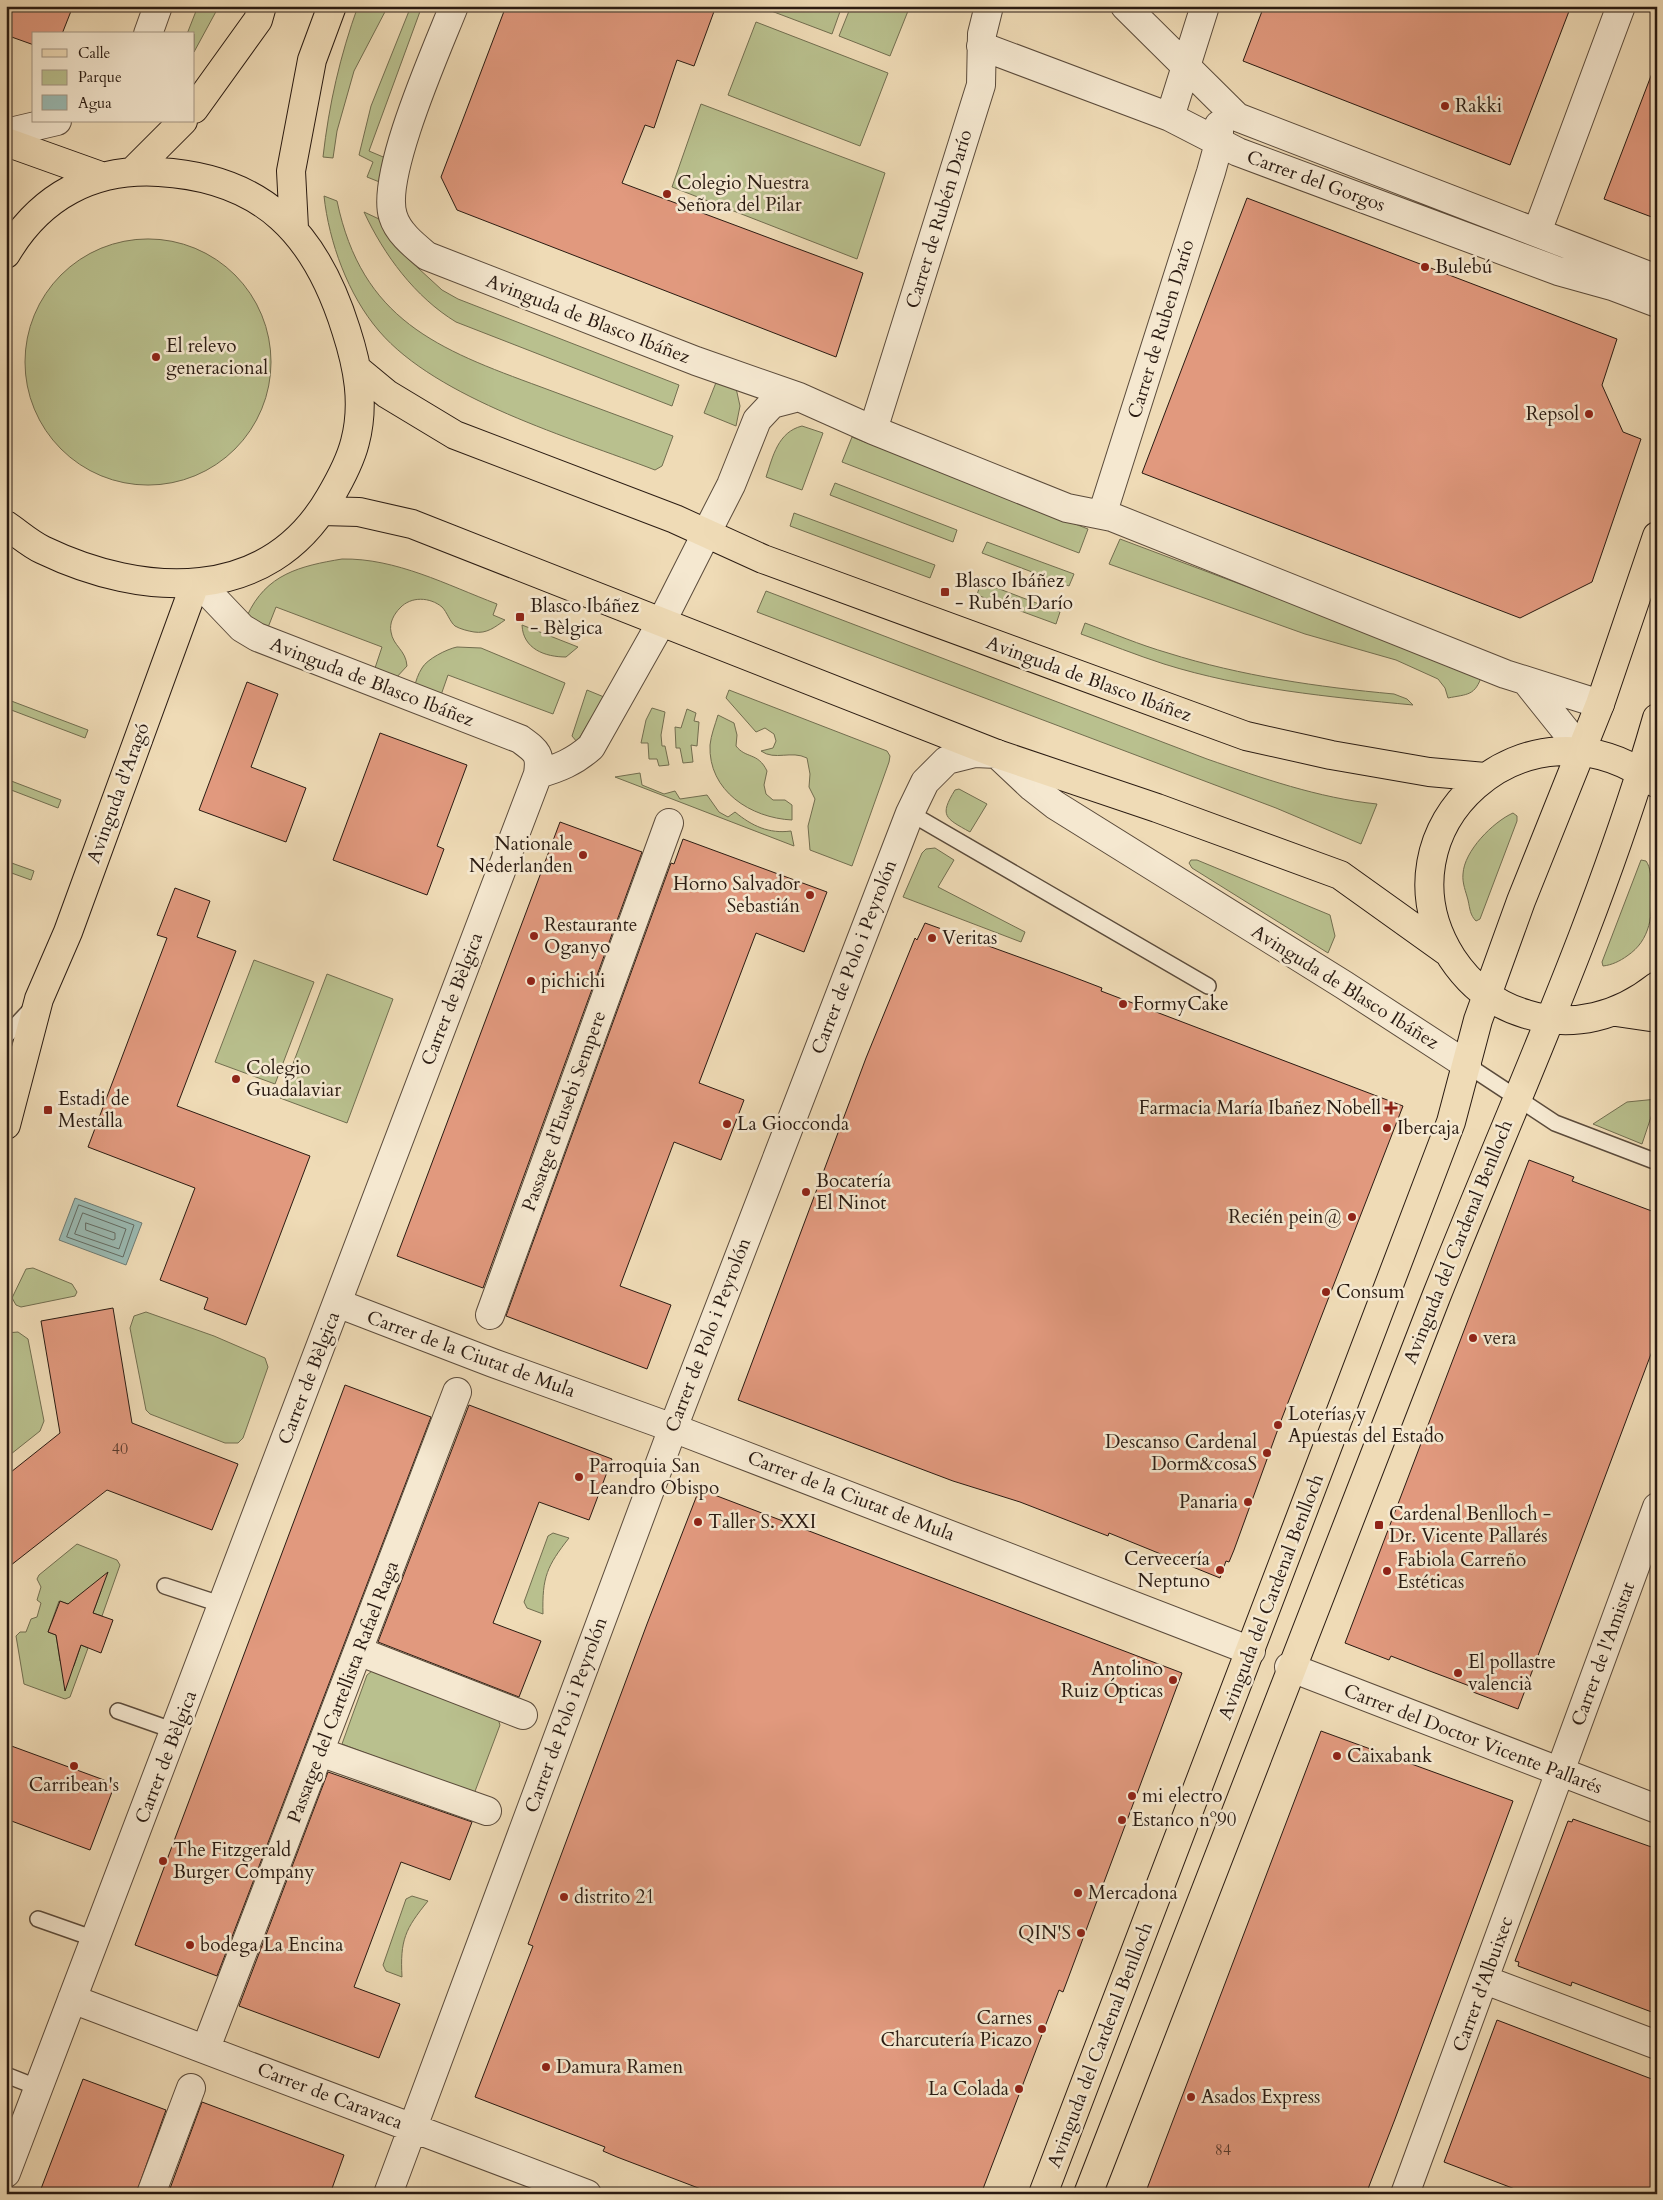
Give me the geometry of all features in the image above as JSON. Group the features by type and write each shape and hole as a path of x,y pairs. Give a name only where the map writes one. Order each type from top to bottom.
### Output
{"main road":[{"path":"195,108 258,20 262,6"},
{"path":"294,228 291,171 312,60 332,6"},
{"path":"133,171 182,122"},
{"path":"6,142 101,176"},
{"path":"6,254 15,240 46,206 70,189 101,176 133,171 205,178 239,189 267,206 294,228 316,258 337,300 358,370 359,416 355,443 338,482 322,511 290,546 266,562 235,576 197,584 142,580 88,569 41,550 6,525"},
{"name":"Avinguda de Blasco Ibáñez","path":"358,370 387,394 455,435 707,532 763,559 1246,736 1331,755 1429,772 1485,777"},
{"name":"Avinguda de Blasco Ibáñez","path":"322,511 359,512 412,524 997,754 1157,808 1340,875 1449,952"},
{"name":"Avinguda del Cardenal Benlloch","path":"1044,2194 1451,1122 1478,1020 1521,901 1600,704 1657,536"},
{"name":"Avinguda d'Aragó","path":"6,1126 39,999 68,932 197,584"},
{"name":"Avinguda del Cardenal Benlloch","path":"1088,2194 1289,1667 1516,1098 1649,778 1657,718"},
{"name":"Avinguda de Blasco Ibáñez","path":"1649,778 1613,758 1582,751 1541,752 1515,761 1485,777 1468,792 1455,809 1444,827 1433,862 1431,890 1439,933 1449,952 1470,981 1488,996 1518,1012 1550,1020 1584,1020 1616,1012 1640,999 1657,986"},
{"name":"Avinguda de Blasco Ibáñez","path":"1616,1012 1657,1018"}],"street":[{"path":"149,32 158,6"},
{"name":"Avinguda de Blasco Ibáñez","path":"454,6 412,115 395,167 391,201 393,217 407,239 427,256 696,361 799,397 873,430 1067,508 1112,517 1526,681 1600,704"},
{"name":"Carrer de Rubén Darío","path":"873,430 981,85 981,46 989,6"},
{"name":"Carrer del Gorgos","path":"1126,6 1237,117 1657,279"},
{"path":"1170,117 1205,6"},
{"path":"1538,232 1621,6"},
{"name":"Carrer del Gorgos","path":"981,46 1170,117 1219,143 1558,271 1612,286 1657,303"},
{"path":"1213,95 1218,111 1219,143"},
{"path":"6,133 53,122"},
{"name":"Carrer de Ruben Darío","path":"1102,515 1219,143"},
{"path":"538,774 563,767 576,760 591,747 662,621 731,485 757,420 772,404 799,397"},
{"name":"Avinguda de Blasco Ibáñez","path":"197,584 242,628 257,638 520,739 536,751 540,762 538,774"},
{"name":"Avinguda de Blasco Ibáñez","path":"1526,681 1582,751"},
{"name":"Carrer de Polo i Peyrolón","path":"388,2194 673,1428 910,813 925,782 947,760 975,753 997,754"},
{"name":"Avinguda de Blasco Ibáñez","path":"997,754 1032,787 1055,805 1344,985 1467,1065"},
{"name":"Carrer de Bèlgica","path":"6,2173 538,774"},
{"name":"Passatge d'Eusebi Sempere","path":"490,1315 669,824"},
{"name":"Carrer de la Ciutat de Mula","path":"337,1303 492,1363 673,1428 1251,1651"},
{"name":"Passatge del Cartellista Rafael Raga","path":"206,2048 457,1392"},
{"name":"Carrer de l'Amistat","path":"1559,1773 1657,1508"},
{"path":"358,1652 523,1715"},
{"name":"Carrer del Doctor Vicente Pallarés","path":"1289,1667 1559,1773 1657,1809"},
{"path":"320,1752 487,1811"},
{"name":"Carrer d'Albuixec","path":"1413,2191 1485,1980 1559,1773"},
{"path":"1485,1980 1657,2045"},
{"name":"Carrer de Caravaca","path":"72,1999 206,2048 587,2194"},
{"path":"150,2194 191,2088"}],"lane":[{"path":"910,813 1208,986"},
{"name":"Avinguda d'Aragó","path":"6,1036 39,999"},
{"name":"Avinguda de Blasco Ibáñez","path":"1467,1065 1555,1123 1657,1162"},
{"path":"165,1586 223,1605"},
{"path":"118,1711 175,1731"},
{"path":"38,1919 96,1940"},
{"path":"6,2075 39,2088"}],"green space":[{"path":"198,6 219,6 195,50 195,32 188,32"},
{"path":"358,6 388,6 354,71 337,131 333,158 323,157 328,118 336,80"},
{"path":"411,6 422,6 369,151 388,159 382,183 367,177 373,162 359,155 371,106"},
{"path":"767,6 842,6 832,34 766,9"},
{"path":"851,6 910,6 890,56 839,36"},
{"path":"756,22 888,73 860,146 728,95"},
{"path":"701,104 885,173 857,259 672,187"},
{"path":"324,196 337,201 349,242 365,275 385,302 409,324 437,343 469,359 673,436 662,466 655,470 508,414 435,377 404,355 379,331 368,317 349,285 335,249"},
{"path":"364,212 379,219 406,257 442,290 458,299 679,385 672,406 456,322 427,300 402,274 381,244"},
{"path":"148,239 172,242 195,249 216,260 235,275 250,294 261,315 268,338 271,362 268,386 261,409 250,430 235,449 216,464 195,475 172,482 148,485 124,482 101,475 80,464 61,449 46,430 35,409 28,386 25,362 28,338 35,315 46,294 61,275 80,260 101,249 124,242"},
{"path":"717,380 736,388 740,406 736,426 704,413"},
{"path":"802,426 823,433 802,490 766,477 774,453 782,439 794,429"},
{"path":"852,437 1088,529 1079,553 842,462"},
{"path":"835,483 957,530 953,542 830,495"},
{"path":"794,513 935,565 930,578 790,526"},
{"path":"1120,539 1482,675 1477,687 1470,693 1448,698 1445,688 1438,679 1396,660 1305,634 1109,564"},
{"path":"987,542 1074,574 1069,586 982,553"},
{"path":"342,559 382,563 440,581 497,604 493,615 505,620 487,631 472,632 455,626 444,609 432,601 421,599 404,604 392,619 391,625 392,637 404,656 407,666 395,679 374,671 382,647 276,607 267,630 247,616 264,590 274,581 298,569"},
{"path":"981,582 1060,612 1056,624 977,595"},
{"path":"766,591 1207,759 1312,792 1377,804 1361,844 1276,808 757,612"},
{"path":"1085,623 1158,650 1223,668 1280,680 1394,694 1407,699 1413,705 1287,691 1194,673 1154,661 1081,634"},
{"path":"522,625 578,647 566,657 543,653 536,650 526,640"},
{"path":"457,647 481,648 565,683 553,714 448,675 440,698 414,688 418,675 428,661"},
{"path":"587,690 604,697 577,742 572,736"},
{"path":"729,690 887,751 890,756 889,762 852,866 810,850 808,826 815,799 809,787 810,774 807,758 795,755 772,755 761,751 773,748 776,741 774,734 765,728 756,732 726,698"},
{"path":"6,699 88,730 85,738 6,708"},
{"path":"652,708 665,712 661,735 662,746 665,746 669,765 659,766 657,759 649,759 648,743 641,743 646,720"},
{"path":"687,709 696,713 694,721 699,722 697,746 691,745 693,762 683,763 680,748 676,748 675,727 681,728"},
{"path":"718,715 734,723 737,735 736,746 744,753 760,761 767,771 764,785 766,794 773,800 785,800 792,805 792,820 762,814 748,808 724,788 716,776 711,761 710,745"},
{"path":"640,773 642,785 664,794 675,791 680,799 707,795 719,812 728,817 735,812 761,828 783,832 791,831 794,846 615,777"},
{"path":"6,779 61,800 58,808 6,788"},
{"path":"959,789 987,804 970,832 947,816 946,811 950,799 955,790"},
{"path":"1513,813 1517,816 1517,821 1480,919 1476,921 1470,912 1464,884 1463,874 1468,856 1489,830"},
{"path":"935,848 954,860 938,887 1025,932 1021,942 903,897 922,853 926,849"},
{"path":"1191,860 1197,860 1330,915 1335,936 1328,953 1192,868 1189,863"},
{"path":"1641,860 1646,861 1648,864 1651,877 1651,916 1649,926 1635,950 1610,965 1603,966 1602,962"},
{"path":"6,861 34,871 31,880 6,871"},
{"path":"254,960 314,982 275,1084 215,1062"},
{"path":"327,974 393,999 347,1123 280,1098"},
{"path":"1657,1099 1642,1144 1593,1124 1627,1102"},
{"path":"33,1268 72,1284 77,1292 75,1296 21,1307 16,1305 12,1298 26,1269"},
{"path":"146,1312 214,1336 265,1358 268,1367 243,1438 238,1443 225,1443 150,1414 146,1410 130,1328 134,1316"},
{"path":"18,1332 28,1339 44,1421 40,1431 6,1458 6,1333"},
{"path":"553,1533 569,1538 547,1573 543,1614 527,1608 524,1602 548,1536"},
{"path":"77,1544 117,1560 120,1565 102,1616 93,1613 101,1591 68,1604 59,1601 48,1632 56,1635 60,1661 74,1666 81,1645 88,1648 70,1697 65,1699 24,1684 16,1636 20,1632 26,1632 31,1619 37,1617 41,1603 37,1600 41,1587 37,1579 39,1575"},
{"path":"372,1671 498,1719 500,1725 474,1794 342,1744 367,1675"},
{"path":"412,1896 428,1901 414,1919 403,1944 402,1977 386,1971 383,1965 406,1899"}],"water":[{"path":"75,1198 142,1223 126,1265 59,1240"}],"building":[{"path":"6,6 73,6 63,32 32,32 32,44 6,35"},
{"path":"506,6 716,6 694,66 677,60 654,128 645,125 622,183 863,273 836,357 457,210 441,177"},
{"path":"1264,6 1571,6 1510,165 1243,61"},
{"path":"1654,68 1657,68 1657,219 1604,199"},
{"path":"1247,198 1617,339 1602,385 1623,432 1641,439 1592,582 1520,618 1142,473"},
{"path":"247,682 278,694 251,767 306,788 286,842 199,810"},
{"path":"380,733 467,765 437,846 444,849 427,895 333,860"},
{"path":"560,822 642,852 483,1288 397,1256"},
{"path":"683,839 827,892 804,952 756,933 699,1083 744,1100 721,1160 674,1142 620,1286 671,1305 647,1369 506,1316 671,863 674,864"},
{"path":"175,888 210,901 197,937 236,951 177,1106 310,1156 246,1325 204,1309 208,1298 160,1280 195,1188 88,1147 167,938 157,935"},
{"path":"925,923 1063,973 1102,988 1101,991 1403,1106 1282,1418 1234,1550 1229,1562 1226,1561 1220,1578 1109,1533 1108,1536 1020,1502 953,1481 738,1400 866,1058 915,938 917,940"},
{"path":"1529,1160 1574,1177 1572,1181 1657,1213 1657,1338 1518,1709 1473,1692 1475,1688 1391,1656 1389,1660 1345,1643"},
{"path":"113,1308 132,1423 238,1464 212,1530 107,1490 6,1569 6,1476 60,1433 41,1321"},
{"path":"345,1385 431,1417 217,1976 135,1945"},
{"path":"469,1405 612,1459 589,1520 539,1502 493,1623 541,1641 519,1697 378,1642"},
{"path":"704,1491 1182,1673 1063,1992 1059,1990 981,2194 714,2194 603,2151 605,2147 475,2097 533,1946 528,1944 647,1624 697,1495 702,1496"},
{"path":"108,1572 93,1613 113,1620 101,1653 81,1645 65,1691 56,1635 48,1632 60,1601 68,1604"},
{"path":"1321,1731 1513,1801 1395,2119 1366,2194 1145,2194"},
{"path":"6,1744 115,1784 90,1850 6,1819"},
{"path":"328,1772 472,1822 450,1880 401,1862 354,1987 400,2004 379,2058 239,2006"},
{"path":"1573,1819 1657,1849 1657,2014 1572,1982 1571,1986 1518,1966 1519,1962 1515,1961 1568,1821 1572,1822"},
{"path":"1497,2020 1657,2081 1657,2194 1528,2194 1444,2162"},
{"path":"83,2079 166,2110 136,2194 39,2194"},
{"path":"202,2102 344,2155 330,2194 168,2194"}],"place":[{"name":"Rakki","path":"1445,106"},
{"name":"Colegio Nuestra Señora del Pilar","path":"667,194"},
{"name":"Bulebú","path":"1425,267"},
{"name":"El relevo generacional","path":"156,357"},
{"name":"Repsol","path":"1589,414"},
{"name":"Blasco Ibáñez - Rubén Darío","path":"945,592"},
{"name":"Blasco Ibáñez - Bèlgica","path":"520,617"},
{"name":"Nationale Nederlanden","path":"583,855"},
{"name":"Horno Salvador Sebastián","path":"810,895"},
{"name":"Restaurante Oganyo","path":"534,936"},
{"name":"Veritas","path":"932,938"},
{"name":"pichichi","path":"531,981"},
{"name":"FormyCake","path":"1123,1004"},
{"name":"Colegio Guadalaviar","path":"236,1079"},
{"name":"Farmacia María Ibañez Nobell","path":"1391,1108"},
{"name":"Estadi de Mestalla","path":"48,1110"},
{"name":"La Giocconda","path":"727,1124"},
{"name":"Ibercaja","path":"1387,1128"},
{"name":"Bocatería El Ninot","path":"806,1192"},
{"name":"Recién pein@","path":"1352,1217"},
{"name":"Consum","path":"1326,1292"},
{"name":"vera","path":"1473,1338"},
{"name":"Loterías y Apuestas del Estado","path":"1278,1425"},
{"name":"Descanso Cardenal Dorm&cosaS","path":"1267,1453"},
{"name":"Parroquia San Leandro Obispo","path":"579,1477"},
{"name":"Panaria","path":"1248,1502"},
{"name":"Taller S. XXI","path":"698,1522"},
{"name":"Cardenal Benlloch - Dr. Vicente Pallarés","path":"1379,1525"},
{"name":"Cervecería Neptuno","path":"1220,1570"},
{"name":"Fabiola Carreño Estéticas","path":"1387,1571"},
{"name":"El pollastre valencià","path":"1458,1673"},
{"name":"Antolino Ruiz Ópticas","path":"1173,1680"},
{"name":"Caixabank","path":"1337,1756"},
{"name":"Carribean's","path":"74,1766"},
{"name":"mi electro","path":"1132,1796"},
{"name":"Estanco nº90","path":"1122,1820"},
{"name":"The Fitzgerald Burger Company","path":"163,1861"},
{"name":"Mercadona","path":"1078,1893"},
{"name":"distrito 21","path":"564,1897"},
{"name":"QIN'S","path":"1081,1933"},
{"name":"bodega La Encina","path":"190,1945"},
{"name":"Carnes Charcutería Picazo","path":"1042,2029"},
{"name":"Damura Ramen","path":"546,2067"},
{"name":"La Colada","path":"1019,2089"},
{"name":"Asados Express","path":"1191,2097"}]}
